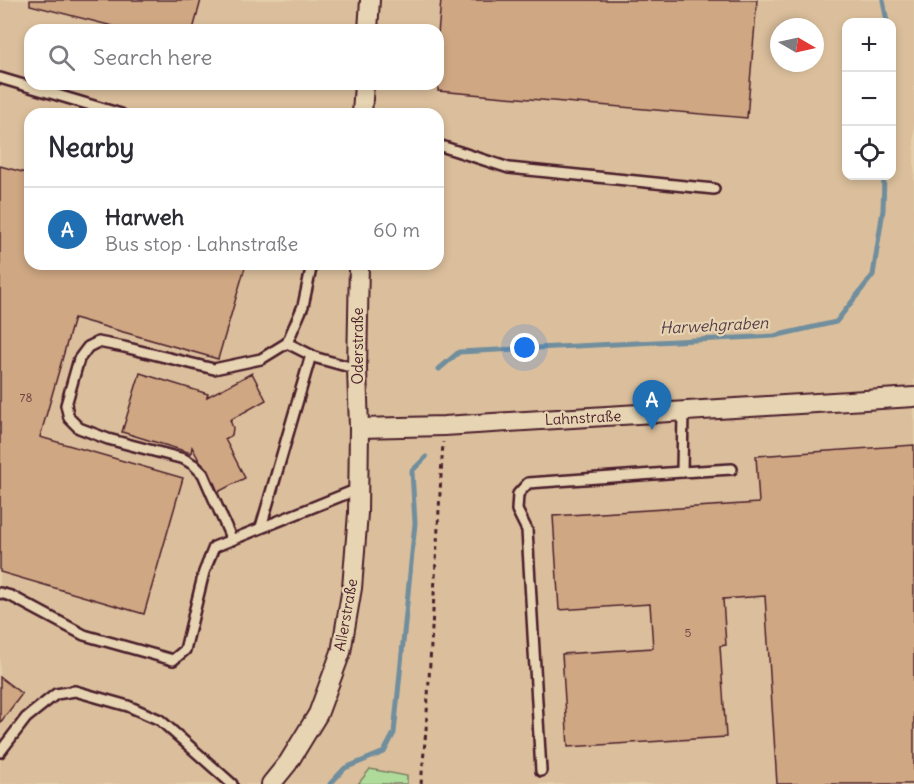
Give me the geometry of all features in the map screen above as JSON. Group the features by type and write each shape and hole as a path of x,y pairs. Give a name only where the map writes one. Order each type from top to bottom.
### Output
{"street":[{"path":"368,24 370,0"},
{"path":"362,108 364,90"},
{"name":"Oderstraße","path":"359,270 357,369 359,428"},
{"name":"Lahnstraße","path":"359,428 444,426 914,397"},
{"name":"Allerstraße","path":"271,784 288,763 318,714 341,652 352,588 359,428"}],"lane":[{"path":"0,78 24,85"},
{"path":"40,90 100,108"},
{"path":"444,147 510,168 714,189"},
{"path":"232,540 203,474 194,465 184,459 108,439 79,428 69,418 66,405 79,359 88,347 98,342 214,369 261,359 287,343 303,306 311,270"},
{"path":"287,343 317,358 357,369"},
{"path":"261,527 311,355"},
{"path":"682,472 683,412"},
{"path":"541,771 527,530 517,510 518,494 528,483 732,470"},
{"path":"0,593 11,596 84,636 173,660 185,650 204,572 214,547 358,489"},
{"path":"0,752 26,718 56,694 75,691 128,706 160,720 232,784"}],"path":[{"path":"421,784 428,706 444,426"}],"shaded area":[{"path":"0,0 914,0 914,784 407,784 407,776 370,769 357,784 0,784"}],"green space":[{"path":"370,769 407,776 407,784 358,784"}],"building":[{"path":"30,0 201,0 195,24 104,24 30,5"},
{"path":"441,0 757,0 747,118 438,91 444,90 444,24 439,24"},
{"path":"0,166 24,172 24,270 244,270 218,359 74,318 40,437 183,478 144,614 0,572"},
{"path":"140,373 208,394 207,397 252,373 266,400 230,420 233,428 232,435 225,439 245,478 218,492 209,471 200,462 192,447 191,453 122,432"},
{"path":"914,445 914,784 777,784 765,596 723,599 726,645 720,646 726,737 568,747 562,654 653,648 650,604 559,610 553,516 759,503 756,456"},
{"path":"0,677 22,694 0,723"}],"waterway":[{"name":"Harwehgraben","path":"883,0 886,18"},
{"name":"Harwehgraben","path":"439,369 459,352 774,336 836,322 873,275 883,210 884,180"},
{"name":"Harwehgraben","path":"330,784 345,768 384,752 394,733 415,523 412,471 426,457"}],"place":[{"name":"Harweh","path":"652,430"}]}
